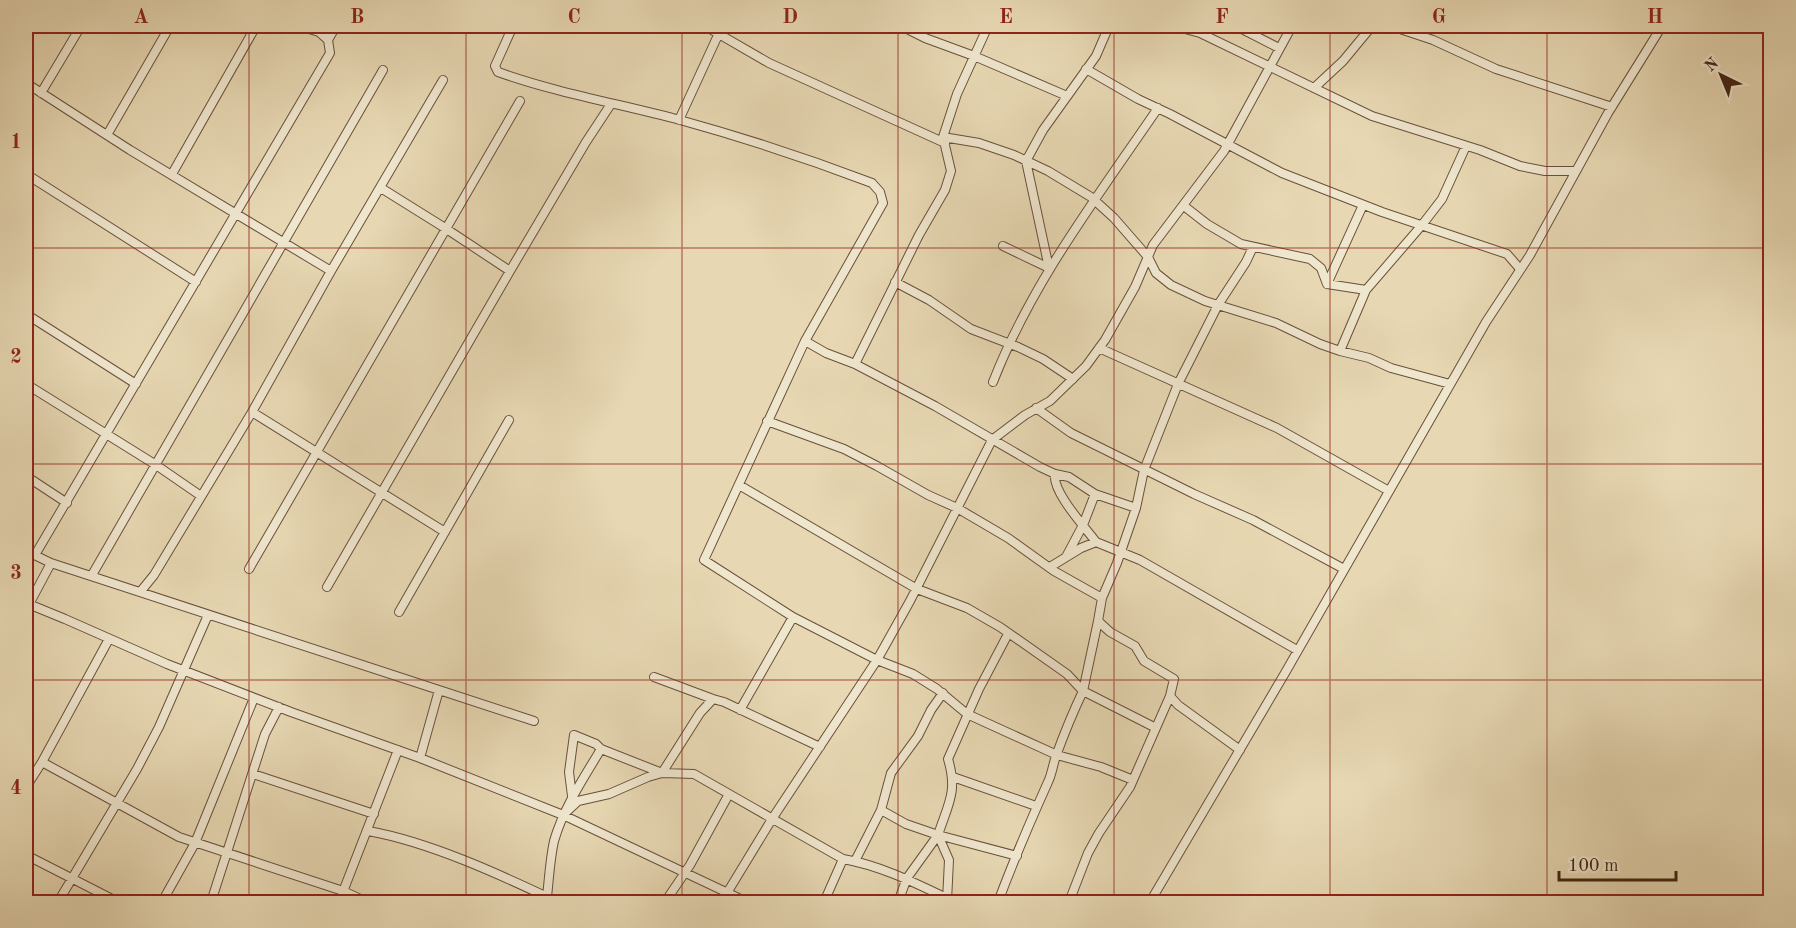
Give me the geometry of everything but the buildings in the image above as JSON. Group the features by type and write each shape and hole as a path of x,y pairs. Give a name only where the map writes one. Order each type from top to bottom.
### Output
{"street":[{"path":"41,93 81,26"},
{"path":"107,135 170,26"},
{"path":"172,174 256,26"},
{"path":"299,26 319,32 328,40"},
{"path":"35,555 330,53 328,40 336,26"},
{"path":"513,26 495,70 512,77 679,120 796,154 872,183 880,192 883,203 805,340 704,560 793,617 876,660 913,674 943,693 967,714 1057,755 1101,767 1133,780"},
{"path":"705,26 769,63 944,140 979,143 1048,171 1095,201 1148,257 1156,273 1171,285 1218,305 1276,323 1320,344 1369,358 1391,368 1450,384"},
{"path":"901,26 1067,96"},
{"path":"855,364 895,282 945,190 951,171 944,140 957,94 988,26"},
{"path":"1049,268 1026,161 1043,130 1096,56 1109,26"},
{"path":"1174,26 1200,33 1372,116 1520,166 1545,171 1576,171"},
{"path":"1239,26 1279,48"},
{"path":"727,893 772,819 876,660 917,588 992,440 1036,408 1050,401 1073,379 1099,348 1135,287 1153,245 1206,177 1227,144 1292,26"},
{"path":"1314,88 1343,61 1372,26"},
{"path":"1391,26 1433,40 1496,69 1612,107"},
{"path":"1150,903 1486,322 1520,269 1612,107 1662,26"},
{"path":"679,120 719,33"},
{"path":"1086,69 1282,173 1364,205 1508,254 1520,269"},
{"path":"92,575 383,70"},
{"path":"141,591 154,575 252,412 331,271 443,80"},
{"path":"26,83 331,271"},
{"path":"249,569 520,100"},
{"path":"327,587 510,270 611,104"},
{"path":"993,382 1008,343 1049,268 1158,108"},
{"path":"1341,351 1366,290 1442,199 1466,146"},
{"path":"26,174 196,282"},
{"path":"381,188 510,270"},
{"path":"1327,284 1364,205"},
{"path":"1184,206 1207,224 1241,244 1310,259 1321,268 1327,284"},
{"path":"1003,246 1049,268"},
{"path":"998,903 1083,691 1102,598 1136,508 1144,470 1178,384 1218,305 1253,247"},
{"path":"895,282 929,300 971,329 1043,359 1073,379"},
{"path":"1327,284 1366,290"},
{"path":"26,314 136,384"},
{"path":"805,340 826,353 855,364 935,406 1055,474 1069,477 1095,494 1136,508"},
{"path":"1099,348 1277,428 1389,491"},
{"path":"26,384 156,465 201,496"},
{"path":"1036,408 1071,433 1194,494 1253,519 1344,569"},
{"path":"252,412 445,532"},
{"path":"399,612 509,420"},
{"path":"767,421 843,449 878,466 1008,538 1050,567 1102,598"},
{"path":"1055,474 1054,480 1060,494 1096,542 1140,560 1297,650"},
{"path":"26,476 67,503"},
{"path":"739,485 917,588 967,608 1067,674 1083,691 1156,728"},
{"path":"1065,558 1083,525 1095,494"},
{"path":"1050,567 1096,542"},
{"path":"26,551 51,562 208,615 534,721"},
{"path":"51,562 26,606 65,619 184,671 420,758 563,815 747,903"},
{"path":"58,903 117,804 159,727 208,615"},
{"path":"740,710 793,617"},
{"path":"1069,903 1088,853 1133,780 1170,696 1174,679 1144,661 1135,646 1110,632 1098,621"},
{"path":"898,903 907,878 938,835 952,797 953,777 948,759 967,714 1008,634"},
{"path":"26,787 109,639"},
{"path":"654,677 740,710 820,747"},
{"path":"420,758 439,690"},
{"path":"855,861 881,810 891,773 918,736 931,710 943,693"},
{"path":"1170,696 1178,705 1240,750"},
{"path":"162,903 195,843 254,698"},
{"path":"563,815 578,801 609,794 662,773 700,713 713,699"},
{"path":"211,903 265,734 279,707"},
{"path":"572,796 569,771 574,735 597,744 601,749 662,773 694,774 843,859 907,878 949,901 949,860 938,835"},
{"path":"546,900 554,843 563,815 601,749"},
{"path":"339,903 398,750"},
{"path":"42,762 178,837 344,891 367,903"},
{"path":"253,774 374,814"},
{"path":"953,777 1036,807"},
{"path":"665,903 686,872 729,794"},
{"path":"881,810 906,824 938,835 1017,856"},
{"path":"368,831 391,835 466,862 546,900 558,903"},
{"path":"26,855 118,903"},
{"path":"824,903 843,859"},
{"path":"1157,890 1158,903"}]}
